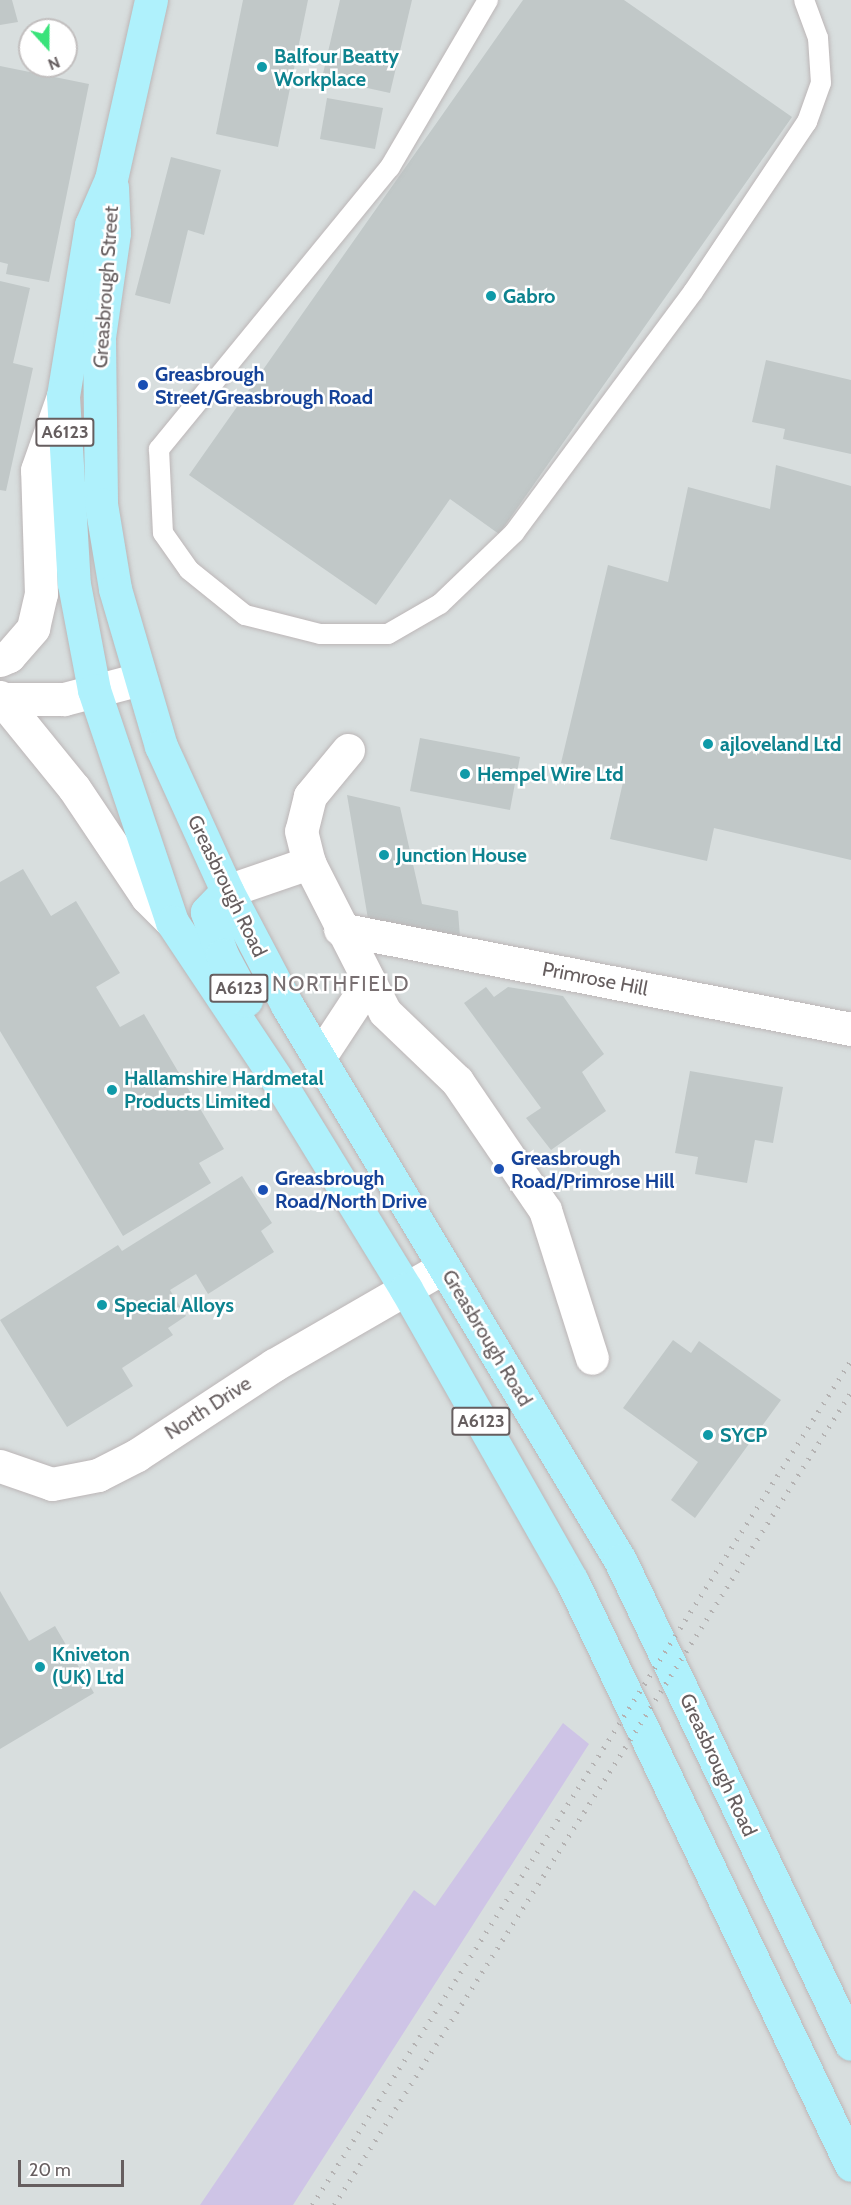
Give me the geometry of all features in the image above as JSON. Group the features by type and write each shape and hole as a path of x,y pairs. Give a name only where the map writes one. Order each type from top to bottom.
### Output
{"main road":[{"name":"Greasbrough Street","path":"94,690 74,584 63,396 91,225 111,179 151,0"},
{"name":"Greasbrough Street","path":"111,179 114,233 99,337 101,504 115,589 140,679"},
{"name":"A6123","path":"106,534 96,577 112,659 94,690 172,922 284,1090 406,1289 572,1581 851,2165"},
{"name":"Greasbrough Road","path":"140,679 161,746 226,891 319,1058 620,1560 851,2044"},
{"name":"A6123","path":"226,891 207,912 222,955 270,1048 284,1090"}],"street":[{"name":"Greasbrough Street","path":"0,660 9,656 33,628 41,594 37,470 63,396"},
{"path":"2,698 64,699 140,679"},
{"path":"2,698 74,788 147,897 172,922"},
{"path":"348,750 310,796 301,831 309,863 340,929 384,1012 457,1081 545,1210 592,1358"},
{"path":"226,891 309,863"},
{"name":"Primrose Hill","path":"340,929 851,1029"},
{"path":"319,1058 369,982"},
{"name":"North Drive","path":"0,1466 52,1484 98,1475 137,1455 274,1365 444,1267"}],"lane":[{"path":"488,0 390,167 159,449 163,533 189,570 245,615 320,634 388,634 440,604 514,533 693,292 807,122 821,83 818,38 804,0"}],"shaded area":[{"path":"0,0 851,0 851,2205 0,2205"},
{"path":"563,1723 589,1744 293,2205 200,2205 414,1890 435,1906"}],"building":[{"path":"0,0 12,0 18,22 0,25"},
{"name":"Balfour Beatty Workplace","path":"243,0 308,0 278,147 216,134"},
{"path":"340,0 412,0 390,93 322,78"},
{"name":"Gabro","path":"523,0 624,0 792,117 499,534 450,499 376,605 189,475"},
{"path":"0,66 18,70 18,78 59,78 89,84 49,282 6,274 8,264 0,262"},
{"path":"327,98 383,108 375,149 320,139"},
{"path":"171,157 221,170 204,235 188,230 170,304 135,295"},
{"path":"0,281 30,288 13,363 33,368 6,491 0,490"},
{"path":"766,360 851,380 851,454 783,439 785,429 752,422"},
{"path":"776,465 851,486 851,860 714,828 707,861 610,839 624,778 561,763 608,565 668,582 688,487 770,509"},
{"name":"Hempel Wire Ltd","path":"420,738 520,757 510,810 410,791"},
{"name":"Junction House","path":"347,795 400,807 422,904 458,911 460,937 368,919"},
{"name":"Hallamshire Hardmetal Products Limited","path":"23,869 51,916 76,901 120,973 96,987 120,1027 144,1014 224,1149 199,1163 211,1183 123,1236 0,1031 0,882"},
{"path":"486,987 494,997 508,987 563,996 604,1054 582,1072 606,1111 551,1150 526,1118 541,1108 464,1003"},
{"path":"690,1071 783,1087 773,1143 755,1140 747,1183 695,1174 698,1157 675,1153"},
{"name":"Special Alloys","path":"242,1176 272,1223 261,1231 274,1252 208,1294 196,1274 170,1290 186,1316 168,1328 173,1335 122,1368 133,1386 67,1427 0,1320 118,1245 122,1251"},
{"name":"SYCP","path":"673,1340 691,1353 699,1341 781,1400 695,1518 671,1500 698,1462 623,1408"},
{"name":"Kniveton (UK) Ltd","path":"0,1591 29,1641 55,1626 94,1693 0,1749"}],"railway":[{"path":"312,2205 851,1360"},
{"path":"334,2205 851,1392"}],"place":[{"name":"Balfour Beatty Workplace","path":"262,67"},
{"name":"Gabro","path":"491,296"},
{"name":"Greasbrough Street/Greasbrough Road","path":"143,385"},
{"name":"ajloveland Ltd","path":"708,744"},
{"name":"Hempel Wire Ltd","path":"465,774"},
{"name":"Junction House","path":"384,855"},
{"name":"Hallamshire Hardmetal Products Limited","path":"112,1090"},
{"name":"Greasbrough Road/Primrose Hill","path":"499,1169"},
{"name":"Greasbrough Road/North Drive","path":"263,1190"},
{"name":"Special Alloys","path":"102,1305"},
{"name":"SYCP","path":"708,1435"},
{"name":"Kniveton (UK) Ltd","path":"40,1667"}],"district":[{"name":"NORTHFIELD","path":"341,984"}]}
